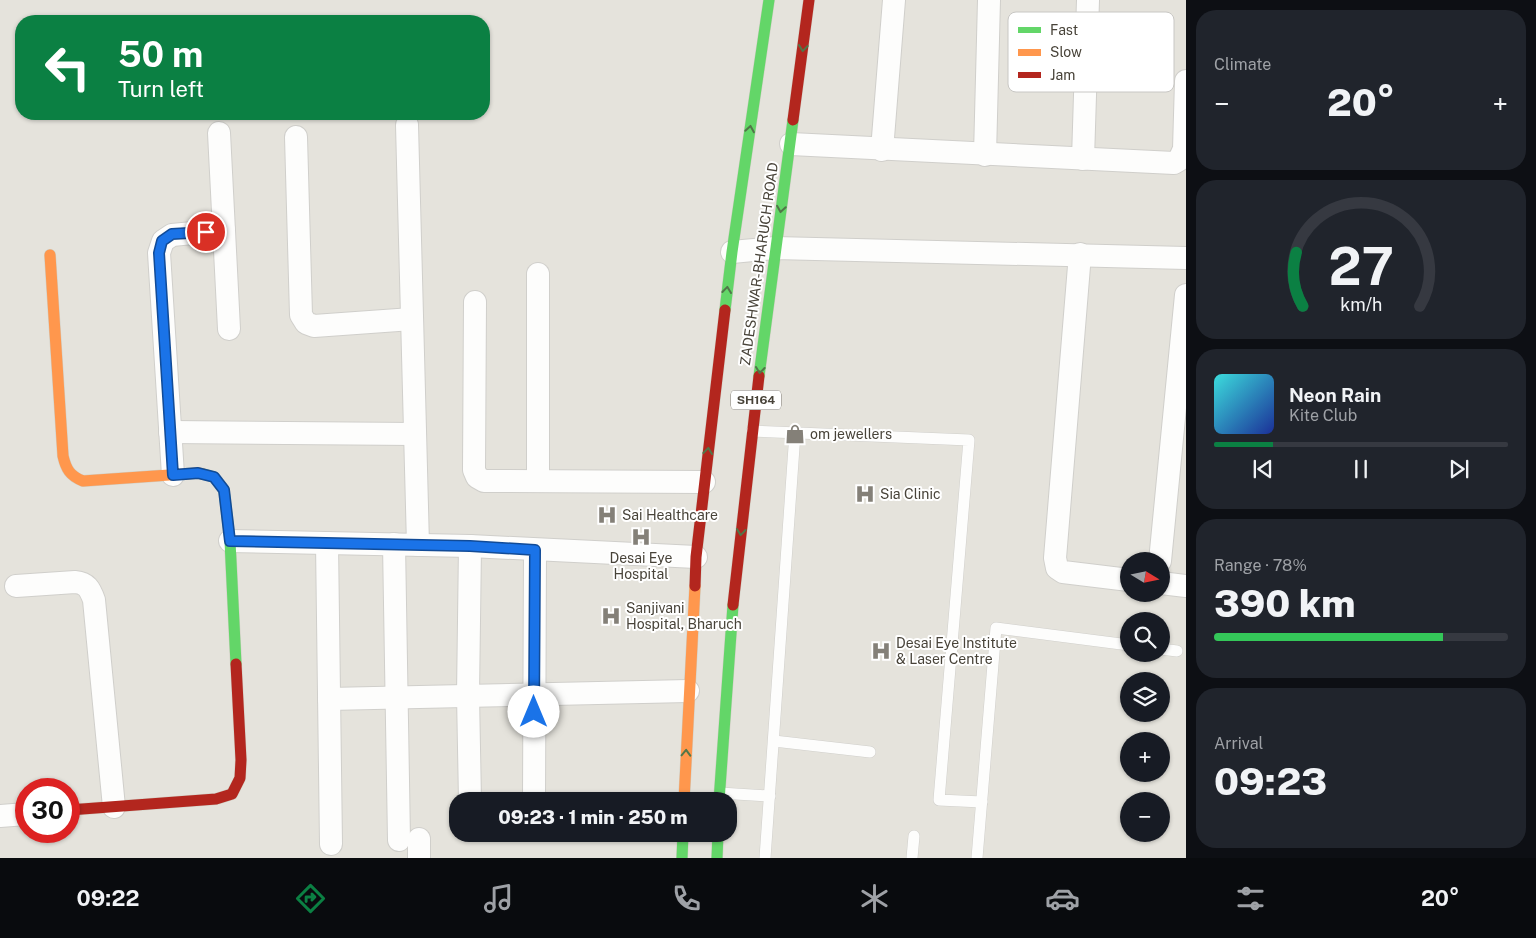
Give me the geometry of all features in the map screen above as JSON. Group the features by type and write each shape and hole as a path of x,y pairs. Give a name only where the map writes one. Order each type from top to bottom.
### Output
{"main road":[{"name":"ZADESHWAR-BHARUCH ROAD","path":"684,792 696,557 704,482 732,252 769,0"},
{"name":"ZADESHWAR-BHARUCH ROAD","path":"719,792 736,582 752,431 809,0"},
{"path":"50,255 63,456 66,471 73,478 83,481 198,473 214,477 224,490 230,541 241,760 240,778 232,794 216,799 80,809"},
{"path":"682,858 683,842"},
{"path":"716,858 717,842"}],"street":[{"path":"882,150 894,0"},
{"path":"985,154 989,0"},
{"path":"790,144 1174,164 1179,160 1184,149 1186,81"},
{"path":"1083,159 1085,92"},
{"path":"407,125 418,545"},
{"path":"218,133 229,329"},
{"path":"296,137 301,316 306,324 314,326 412,319"},
{"path":"173,475 159,253 162,241 172,234 224,230"},
{"path":"732,252 775,248 1186,258"},
{"path":"1080,254 1055,558 1057,568 1063,572 1120,579"},
{"path":"538,274 538,481"},
{"path":"1161,552 1186,295"},
{"path":"475,302 474,470 477,477 484,481 704,482"},
{"path":"170,432 416,434"},
{"path":"230,541 470,546 696,557"},
{"path":"327,543 331,844"},
{"path":"394,544 396,697 412,846"},
{"path":"470,546 468,695 470,792"},
{"path":"534,792 535,550"},
{"path":"16,586 75,582 84,583 90,589 94,600 114,807"},
{"path":"1170,584 1186,586"},
{"path":"329,699 688,691"},
{"path":"0,816 15,815"}],"lane":[{"path":"752,431 969,440 939,800 982,802"},
{"path":"765,858 795,433"},
{"path":"977,858 996,628 1120,644"},
{"path":"1170,650 1177,651"},
{"path":"774,741 870,752"},
{"path":"737,797 770,796"},
{"path":"912,858 914,836"}],"shaded area":[{"path":"0,0 1186,0 1186,858 0,858"}],"traffic: fast":[{"path":"725,310 769,0"},
{"path":"759,376 793,120"},
{"path":"203,474 214,477 224,490 230,541 236,664"},
{"path":"720,792 733,605"},
{"path":"682,858 683,842"},
{"path":"717,858 718,842"}],"traffic: slow":[{"path":"50,255 63,456 69,472 83,481 203,474"},
{"path":"684,792 695,586"}],"traffic: jam":[{"path":"793,120 809,0"},
{"path":"695,586 696,557 725,310"},
{"path":"733,605 759,376"},
{"path":"80,809 216,799 232,794 240,778 241,760 236,664"}],"place":[{"name":"om jewellers","path":"795,434"},
{"name":"Sia Clinic","path":"865,494"},
{"name":"Sai Healthcare","path":"607,515"},
{"name":"Desai Eye Hospital","path":"641,537"},
{"name":"Sanjivani Hospital, Bharuch","path":"611,616"},
{"name":"Desai Eye Institute & Laser Centre","path":"881,651"}],"route":[{"path":"206,232 172,234 162,241 159,253 173,475 198,473 214,477 224,490 230,541 470,546 535,550 534,712"}]}
